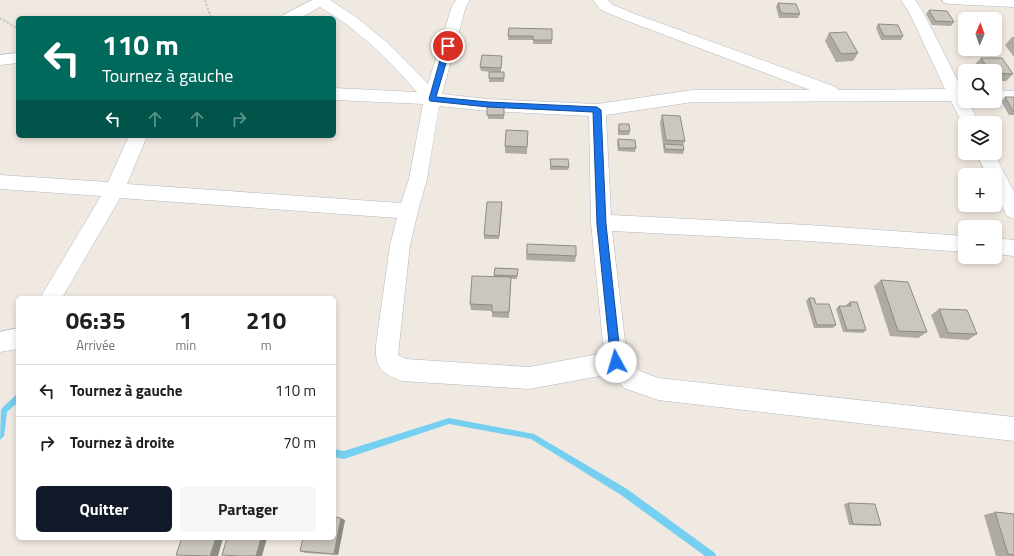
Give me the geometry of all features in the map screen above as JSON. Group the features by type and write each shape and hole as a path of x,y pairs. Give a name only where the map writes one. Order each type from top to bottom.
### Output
{"street":[{"path":"292,16 321,0 350,19 384,48 413,76 432,99"},
{"path":"463,0 459,6 432,99 418,178 408,211 400,246 387,345 387,360 402,370 529,378 616,362"},
{"path":"600,0 606,7 630,17 844,96"},
{"path":"908,0 916,12 958,91"},
{"path":"949,0 1014,3"},
{"path":"0,60 16,58"},
{"path":"336,94 432,99 488,105 597,110 693,96 958,95"},
{"path":"1002,96 1014,97"},
{"path":"597,110 602,224 616,362 632,380 658,389 1014,429"},
{"path":"52,296 115,189 137,138"},
{"path":"988,160 1014,211"},
{"path":"0,182 408,211"},
{"path":"602,224 808,233 958,244"},
{"path":"1002,247 1014,248"},
{"path":"0,342 16,339"}],"path":[{"path":"205,0 210,16"},
{"path":"0,18 16,28"}],"building":[{"path":"778,3 796,4 800,14 781,13"},
{"path":"929,10 947,11 954,22 935,21"},
{"path":"878,24 898,25 903,36 884,36"},
{"path":"509,28 552,29 552,40 533,40 533,36 508,36"},
{"path":"846,32 858,53 841,54 829,33"},
{"path":"482,55 502,56 501,68 480,67"},
{"path":"981,58 1002,58 1013,74 1002,73 1002,64 985,64"},
{"path":"489,72 504,72 504,78 489,78"},
{"path":"1005,97 1014,97 1014,111 1013,111"},
{"path":"487,105 504,105 504,115 487,115"},
{"path":"662,115 680,116 685,141 666,140"},
{"path":"619,124 629,124 630,131 619,131"},
{"path":"506,130 528,131 527,147 505,146"},
{"path":"618,139 635,140 636,148 619,148"},
{"path":"664,144 683,145 684,150 665,149"},
{"path":"550,159 568,159 569,167 551,166"},
{"path":"487,202 502,202 499,236 484,235"},
{"path":"527,244 576,246 576,256 527,254"},
{"path":"495,268 518,269 517,276 494,275"},
{"path":"472,276 511,277 509,312 492,312 492,305 470,304"},
{"path":"881,280 908,282 927,332 898,331"},
{"path":"809,298 814,298 816,304 829,304 836,325 817,325"},
{"path":"850,302 857,302 866,330 847,330 839,306 851,306"},
{"path":"939,309 967,310 977,334 948,333"},
{"path":"848,503 875,504 881,525 853,524"},
{"path":"995,512 1014,514 1014,555 1008,554"},
{"path":"336,517 341,518 334,554 300,551 303,540 336,540"},
{"path":"181,540 215,540 210,556 176,555"},
{"path":"226,540 260,540 256,556 222,555"}],"waterway":[{"path":"0,436 4,410 16,399"},
{"path":"336,453 344,455 449,421 532,436 624,492 712,556"}],"route":[{"path":"448,46 432,99 488,105 597,110 602,224 616,362"}]}
